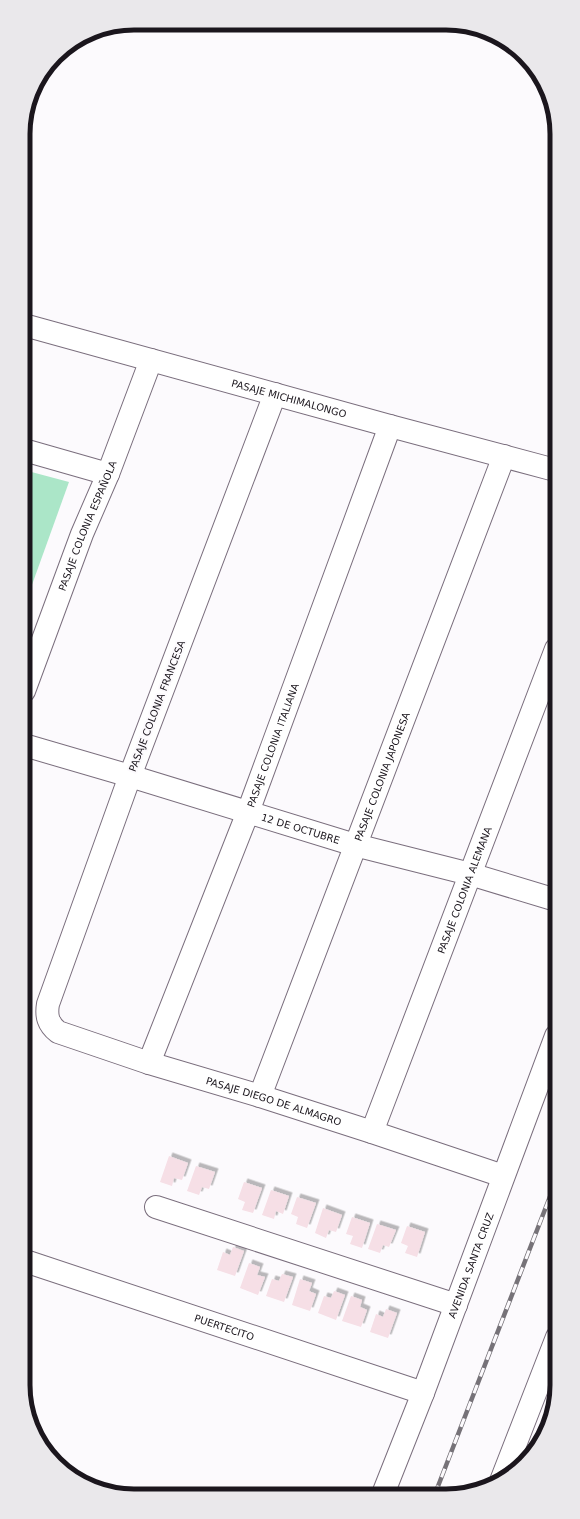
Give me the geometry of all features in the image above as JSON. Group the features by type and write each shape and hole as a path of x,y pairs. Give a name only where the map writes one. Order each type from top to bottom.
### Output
{"street":[{"name":"PASAJE MICHIMALONGO","path":"30,328 550,469"},
{"name":"PASAJE COLONIA ESPAÑOLA","path":"30,675 82,534 108,474 151,360"},
{"name":"PASAJE COLONIA FRANCESA","path":"49,1021 47,1014 48,1004 130,776 275,394"},
{"name":"PASAJE COLONIA ITALIANA","path":"149,1063 248,812 390,426"},
{"path":"30,452 108,474"},
{"name":"PASAJE COLONIA JAPONESA","path":"260,1096 504,456"},
{"name":"PASAJE COLONIA ALEMANA","path":"372,1132 550,664"},
{"name":"12 DE OCTUBRE","path":"30,747 355,845 470,874 550,898"},
{"name":"PASAJE DIEGO DE ALMAGRO","path":"49,1021 52,1027 58,1032 149,1063 260,1096 372,1132 503,1176"},
{"name":"AVENIDA SANTA CRUZ","path":"385,1489 423,1393 550,1052"},
{"path":"156,1207 456,1305"},
{"name":"PUERTECITO","path":"30,1263 423,1393"},
{"path":"506,1470 550,1355"}],"green space":[{"path":"30,472 69,482 30,590"}],"building":[{"path":"169,1156 188,1163 182,1180 174,1178 172,1186 160,1182"},
{"path":"196,1166 215,1172 209,1189 202,1187 199,1195 187,1191"},
{"path":"244,1182 262,1188 253,1213 242,1210 245,1202 238,1199"},
{"path":"271,1190 289,1196 283,1214 276,1211 274,1219 262,1215"},
{"path":"297,1197 316,1203 307,1228 296,1224 298,1217 291,1214"},
{"path":"323,1208 342,1215 336,1232 329,1230 326,1238 315,1233"},
{"path":"352,1217 370,1223 362,1248 350,1244 353,1236 346,1234"},
{"path":"377,1224 396,1230 389,1247 383,1245 380,1253 368,1249"},
{"path":"407,1226 425,1232 417,1257 405,1253 408,1246 401,1243"},
{"path":"233,1247 244,1251 235,1276 217,1270 223,1252 230,1255"},
{"path":"249,1263 260,1267 257,1275 265,1277 258,1295 240,1288"},
{"path":"282,1274 293,1277 284,1302 266,1296 272,1279 279,1281"},
{"path":"300,1279 312,1283 309,1291 316,1294 310,1311 292,1305"},
{"path":"334,1291 345,1295 336,1320 318,1313 324,1296 331,1298"},
{"path":"351,1296 362,1300 360,1307 367,1310 361,1327 342,1321"},
{"path":"386,1309 397,1313 388,1338 370,1332 376,1314 383,1317"}],"railway":[{"path":"437,1489 550,1197"}]}
